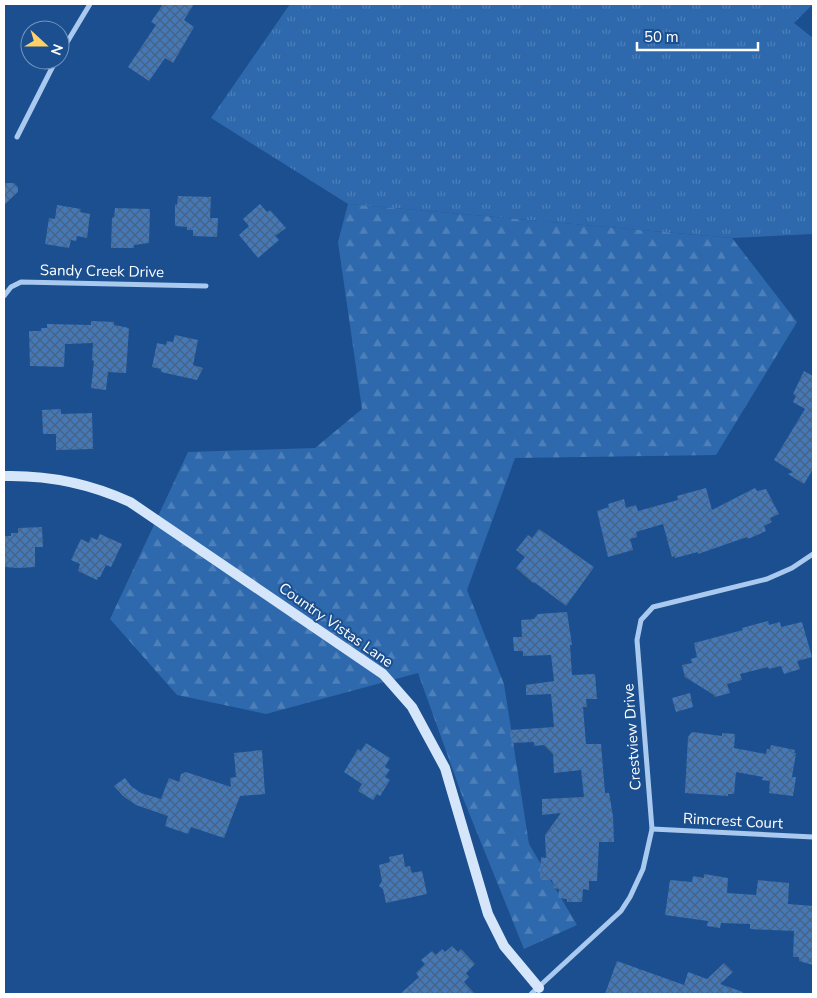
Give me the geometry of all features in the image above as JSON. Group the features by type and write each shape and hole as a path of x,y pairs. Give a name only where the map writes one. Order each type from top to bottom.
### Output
{"street":[{"path":"70,37 90,4"},
{"path":"18,137 51,70"},
{"name":"Sandy Creek Drive","path":"4,296 12,287 21,282 206,286"},
{"name":"Country Vistas Lane","path":"4,476 38,476 67,480 96,488 130,502 383,674 412,707 445,768 488,914 504,946 538,992"},
{"name":"Crestview Drive","path":"538,992 621,911 630,898 643,868 652,829 637,640 641,620 653,607 767,579 792,568 813,554"},
{"name":"Rimcrest Court","path":"652,829 813,838"}],"green space":[{"path":"290,4 813,4 794,23 813,38 813,234 732,238 348,204 211,118"},
{"path":"348,204 732,238 797,322 716,455 515,458 467,590 504,684 529,844 577,925 524,949 463,798 418,673 266,714 177,695 110,619 188,452 315,448 362,409 338,242"}],"building":[{"path":"163,4 194,4 184,20 194,27 173,63 165,58 149,81 128,67 156,25 151,22"},
{"path":"4,183 14,183 18,187 18,192 4,205"},
{"path":"178,196 211,197 210,218 218,218 217,237 193,236 193,230 187,230 187,227 175,226 175,204 177,205"},
{"path":"260,204 267,212 270,210 286,228 275,236 279,240 258,258 239,235 249,226 243,219"},
{"path":"57,205 81,209 80,212 90,214 87,238 77,236 76,241 71,240 69,248 45,244 49,218 55,219"},
{"path":"115,208 150,209 149,243 134,245 134,248 111,248 112,217 114,218"},
{"path":"91,321 114,322 114,325 129,328 126,373 108,372 106,390 91,388 94,361 92,360 93,343 65,344 64,367 30,366 29,331 41,331 41,328 47,328 47,324 91,325"},
{"path":"175,335 198,340 193,365 203,368 197,380 161,372 161,369 152,367 157,343 166,345 167,341 173,342"},
{"path":"804,371 813,376 813,469 804,484 788,474 793,472 774,460 805,409 793,402 796,396 793,394"},
{"path":"61,409 61,414 92,413 93,449 56,450 56,434 43,434 42,410"},
{"path":"706,488 712,510 755,488 757,491 766,489 779,514 770,518 772,522 764,526 766,531 748,539 747,537 698,554 698,552 675,558 675,556 672,557 663,524 636,532 637,537 630,539 633,550 608,557 597,511 609,507 608,504 624,499 626,508 636,505 638,511 678,500 677,496"},
{"path":"42,527 43,547 35,547 35,567 4,567 4,536 18,533 18,528"},
{"path":"539,529 594,567 566,606 533,583 516,568 525,557 516,550 528,535 532,538"},
{"path":"100,534 122,544 111,567 106,565 97,580 78,571 80,564 71,560 81,539 89,543 91,537 97,540"},
{"path":"567,612 572,645 570,645 572,675 595,674 597,699 586,699 587,707 583,707 586,744 601,744 605,793 609,793 613,816 614,842 599,842 597,881 589,881 589,890 583,889 582,902 567,902 567,899 558,898 559,889 554,888 552,880 540,880 541,857 546,858 545,835 561,813 542,815 542,799 584,797 581,770 554,773 553,754 544,745 534,746 534,742 511,743 510,730 554,727 551,694 526,695 526,685 554,681 551,655 523,656 523,651 514,651 513,637 522,637 521,620 534,619 538,614"},
{"path":"768,621 769,625 780,622 781,627 802,622 812,657 797,661 800,669 784,674 781,666 769,669 768,667 740,674 742,680 727,684 730,693 715,697 685,677 682,665 692,663 691,659 697,657 694,643 743,630 742,628"},
{"path":"690,693 693,707 676,712 672,698"},
{"path":"692,732 722,736 722,733 735,734 734,748 766,754 767,749 770,749 771,745 795,750 792,777 796,777 793,796 769,793 770,781 762,780 763,777 736,772 734,794 728,794 728,796 685,793 688,737"},
{"path":"366,743 390,758 385,767 390,770 385,777 390,780 380,796 377,794 373,800 358,791 362,784 344,772 358,749 361,751"},
{"path":"262,750 265,794 240,796 224,838 191,827 188,834 165,826 168,816 136,805 123,796 114,786 125,778 131,786 141,793 161,799 169,778 179,782 181,774 186,772 231,787 230,778 236,777 234,753"},
{"path":"403,854 405,867 410,866 412,873 422,871 427,894 386,903 383,889 379,886 382,881 379,865 390,862 389,857"},
{"path":"704,874 728,878 727,893 756,895 758,880 789,883 788,904 813,906 813,965 799,961 799,957 793,957 794,931 750,929 750,924 721,923 720,928 707,926 708,921 665,915 670,880 692,882 693,876 704,878"},
{"path":"452,946 458,952 461,949 475,964 466,973 469,977 464,982 475,994 400,994 419,977 416,973 425,964 421,960 432,951 436,955 442,949 445,952"},
{"path":"617,961 684,985 688,972 707,979 724,963 733,972 720,984 743,992 743,994 605,994"}]}
